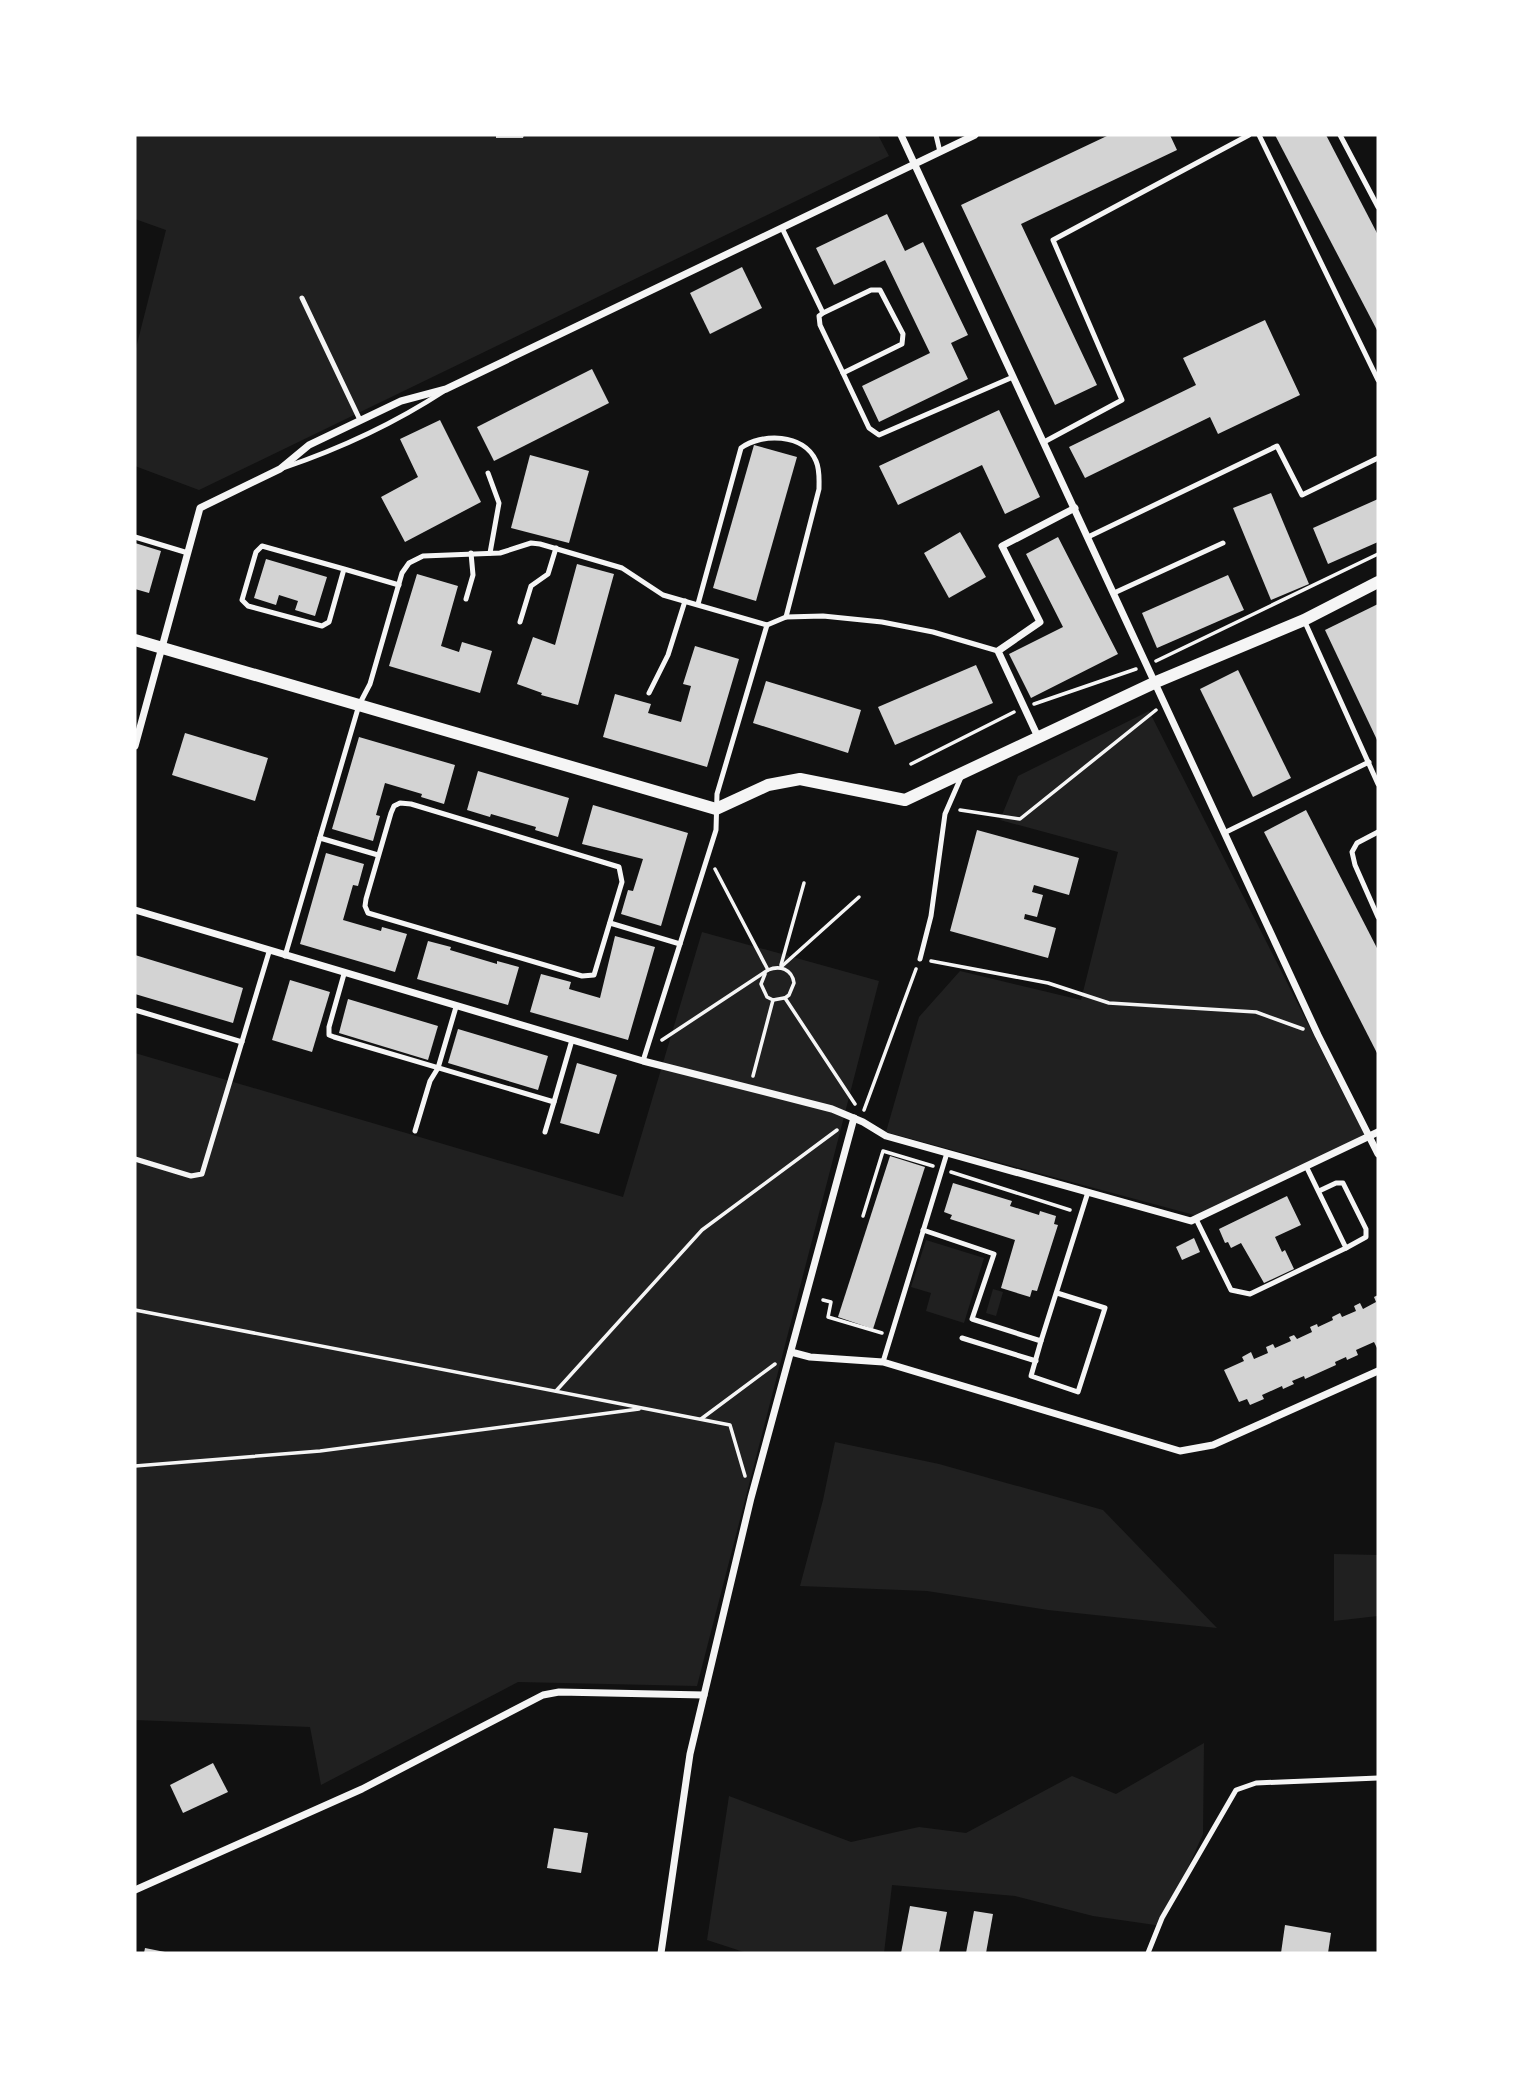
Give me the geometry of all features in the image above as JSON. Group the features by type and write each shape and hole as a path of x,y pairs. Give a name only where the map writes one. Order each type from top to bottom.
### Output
{"street":[{"path":"901,135 1318,1035 1378,1154"},
{"path":"135,746 138,724 201,508 280,469 309,445 360,420 401,401 446,389 975,135"},
{"path":"1038,737 998,651 1040,622 1002,546 1075,508"},
{"path":"135,639 716,809 768,785 800,779 905,800 1156,682 1304,620 1378,582"},
{"path":"135,910 285,957 643,1061 832,1109 858,1117 886,1136 1191,1221 1378,1132"},
{"path":"661,1953 690,1754 751,1498 858,1117"},
{"path":"791,1352 810,1357 883,1362 1180,1451 1213,1445 1378,1371"},
{"path":"135,1890 362,1789 543,1695 559,1692 704,1695"}],"lane":[{"path":"936,135 940,152"},
{"path":"1044,443 1122,400 1053,240 1249,135"},
{"path":"1259,135 1378,380"},
{"path":"1340,135 1378,206"},
{"path":"782,228 823,313"},
{"path":"843,373 902,344 903,334 880,290 871,290 819,316 820,325 869,428 879,435 1013,377"},
{"path":"302,298 360,420"},
{"path":"280,469 330,452 404,417 446,389"},
{"path":"698,604 741,449 751,441 774,438 790,440 815,458 819,472 818,489 786,617"},
{"path":"1088,537 1277,446 1302,495 1378,458"},
{"path":"488,473 499,503 491,553"},
{"path":"135,537 188,553"},
{"path":"285,957 359,705 370,684 402,573 410,563 423,556 491,553 531,543 622,568 663,594 767,625 786,617 823,615 933,632 998,651"},
{"path":"1114,593 1223,543"},
{"path":"344,569 329,622 323,626 248,606 242,600 256,552 262,546 344,569 399,585"},
{"path":"520,622 531,586 548,574 556,548"},
{"path":"466,599 473,575 471,554"},
{"path":"649,694 668,655 685,601"},
{"path":"1304,620 1378,783"},
{"path":"643,1061 716,830 717,794 767,625"},
{"path":"1224,833 1368,762"},
{"path":"920,959 931,916 945,814 963,772"},
{"path":"400,803 461,819 619,866 622,882 610,923 594,975 582,976 368,913 366,899 394,806 400,803"},
{"path":"1378,832 1357,844 1352,852 1378,917"},
{"path":"320,838 378,855"},
{"path":"610,923 680,944"},
{"path":"135,1159 191,1176 202,1174 269,952"},
{"path":"344,974 328,1027 330,1035 554,1102"},
{"path":"415,1131 456,1007"},
{"path":"135,1010 242,1042"},
{"path":"545,1132 572,1040"},
{"path":"883,1362 947,1153"},
{"path":"1306,1166 1346,1248"},
{"path":"1196,1219 1229,1288 1234,1292 1250,1294 1366,1237 1366,1229 1343,1184 1336,1183 1319,1191"},
{"path":"1056,1293 1105,1308 1078,1392 1031,1376 1041,1341 1056,1293 1088,1192"},
{"path":"923,1230 994,1254 972,1319 1041,1341"},
{"path":"962,1338 1036,1361"},
{"path":"1149,1953 1162,1918 1236,1790 1256,1783 1378,1778"}],"path":[{"path":"960,810 1020,819 1166,702"},
{"path":"708,855 768,970"},
{"path":"781,967 804,883"},
{"path":"646,1051 768,970 781,967 859,897"},
{"path":"556,1391 702,1230 858,1117 920,959 1048,984 1109,1003 1256,1012 1318,1035"},
{"path":"768,970 761,979 766,997 773,1000 785,998 792,989 793,977 781,967"},
{"path":"785,998 858,1117"},
{"path":"750,1088 773,1000"},
{"path":"863,1216 883,1151 1074,1211"},
{"path":"930,1178 934,1167"},
{"path":"823,1300 831,1302 828,1317 881,1333 886,1321"},
{"path":"135,1310 730,1425 751,1498"},
{"path":"701,1419 791,1352"},
{"path":"135,1466 320,1451 645,1408"}],"shaded area":[{"path":"135,135 878,135 889,156 199,490 135,466 135,352 166,230 135,219"},
{"path":"1149,711 1365,1136 1198,1216 886,1132 919,1017 960,971 1081,1000 1118,852 1000,820 1018,776"},
{"path":"702,932 879,981 697,1686 518,1682 321,1785 310,1727 135,1720 135,1053 623,1197"},
{"path":"926,1240 984,1258 964,1323 926,1311 931,1293 911,1287"},
{"path":"993,1289 1003,1292 996,1316 986,1313"},
{"path":"835,1442 939,1464 1103,1510 1217,1628 1048,1610 927,1591 800,1586"},
{"path":"1334,1554 1378,1555 1378,1616 1334,1621"},
{"path":"1204,1743 1203,1834 1162,1926 1093,1916 1015,1896 892,1885 884,1953 747,1953 707,1940 729,1796 851,1842 919,1827 966,1833 1072,1776 1116,1794"}],"building":[{"path":"496,135 524,135 523,138 496,138"},
{"path":"1109,135 1170,135 1177,150 1021,224 1097,385 1055,405 961,205"},
{"path":"1275,135 1326,135 1378,235 1378,332"},
{"path":"887,214 905,251 923,242 968,335 951,343 968,379 879,422 862,386 930,353 885,260 834,285 816,248"},
{"path":"742,267 762,308 710,334 690,293"},
{"path":"1265,320 1300,395 1218,434 1210,417 1085,478 1069,447 1196,385 1183,358"},
{"path":"592,369 609,403 494,461 477,427"},
{"path":"999,410 1040,497 1005,514 982,465 898,505 879,466"},
{"path":"440,420 481,502 405,542 381,497 418,477 400,439"},
{"path":"754,445 797,457 756,601 713,588"},
{"path":"530,455 589,471 569,543 511,528"},
{"path":"1271,493 1309,584 1271,600 1233,508"},
{"path":"1378,499 1378,542 1328,564 1313,528"},
{"path":"960,532 986,577 949,598 924,553"},
{"path":"1058,537 1118,654 1031,698 1009,654 1063,627 1026,554"},
{"path":"135,543 161,551 149,593 135,589"},
{"path":"266,559 327,577 315,616 295,610 298,601 279,595 276,605 254,598"},
{"path":"577,564 614,574 578,705 541,695 542,693 517,684 533,637 555,645"},
{"path":"417,574 458,586 441,646 459,652 462,642 492,651 480,693 389,666"},
{"path":"1228,575 1244,610 1157,648 1142,613"},
{"path":"1378,604 1378,742 1325,630"},
{"path":"695,646 739,659 707,767 603,737 615,694 651,704 648,713 681,722 691,686 683,684"},
{"path":"976,665 993,703 895,745 878,707"},
{"path":"1238,670 1291,778 1253,797 1200,689"},
{"path":"766,681 861,710 848,753 753,723"},
{"path":"185,733 268,758 255,801 172,775"},
{"path":"359,737 455,765 444,804 385,783 376,815 380,816 373,841 332,829"},
{"path":"478,771 569,798 558,837 535,830 536,827 467,810"},
{"path":"593,805 688,833 661,926 621,914 628,890 633,891 643,859 582,844"},
{"path":"1306,810 1378,950 1378,1055 1264,832"},
{"path":"977,830 1079,858 1069,895 1034,885 1032,892 1043,895 1037,917 1025,914 1024,919 1056,928 1048,958 950,931"},
{"path":"326,853 364,864 358,886 353,885 343,920 381,931 382,927 407,934 395,972 300,944"},
{"path":"615,936 655,947 628,1040 530,1012 541,974 571,982 569,989 600,998"},
{"path":"428,941 497,964 497,961 519,967 508,1005 417,979"},
{"path":"135,955 243,988 233,1023 135,994"},
{"path":"290,980 330,992 312,1052 272,1040"},
{"path":"348,999 438,1026 428,1060 339,1033"},
{"path":"458,1029 548,1056 538,1090 448,1063"},
{"path":"577,1063 617,1075 599,1134 560,1123"},
{"path":"890,1156 925,1167 873,1329 838,1317"},
{"path":"953,1183 1012,1201 1010,1206 1039,1215 1040,1211 1056,1216 1054,1224 1058,1225 1037,1291 1032,1290 1030,1297 1001,1288 1015,1240 950,1219 952,1215 944,1212"},
{"path":"1287,1196 1301,1225 1275,1237 1294,1269 1264,1283 1241,1243 1231,1248 1228,1242 1225,1243 1219,1229"},
{"path":"1194,1238 1200,1252 1182,1260 1176,1247"},
{"path":"1378,1295 1378,1350 1374,1342 1356,1350 1358,1355 1347,1360 1346,1357 1335,1362 1336,1365 1305,1379 1304,1376 1292,1381 1294,1384 1283,1389 1282,1386 1262,1395 1264,1399 1250,1405 1247,1399 1239,1402 1224,1370 1244,1361 1242,1357 1251,1352 1254,1359 1268,1353 1266,1347 1273,1344 1275,1348 1291,1341 1289,1337 1294,1335 1297,1339 1312,1332 1310,1327 1317,1324 1318,1327 1333,1320 1332,1317 1340,1313 1342,1317 1356,1311 1354,1306 1360,1303 1363,1309 1376,1302 1374,1297"},
{"path":"213,1763 228,1792 183,1813 170,1785"},
{"path":"554,1828 588,1833 581,1873 547,1868"},
{"path":"910,1906 947,1912 939,1953 901,1953"},
{"path":"974,1911 993,1914 986,1953 966,1953"},
{"path":"1285,1925 1331,1933 1328,1953 1281,1953"},
{"path":"145,1948 165,1952 165,1953 144,1953"}]}
